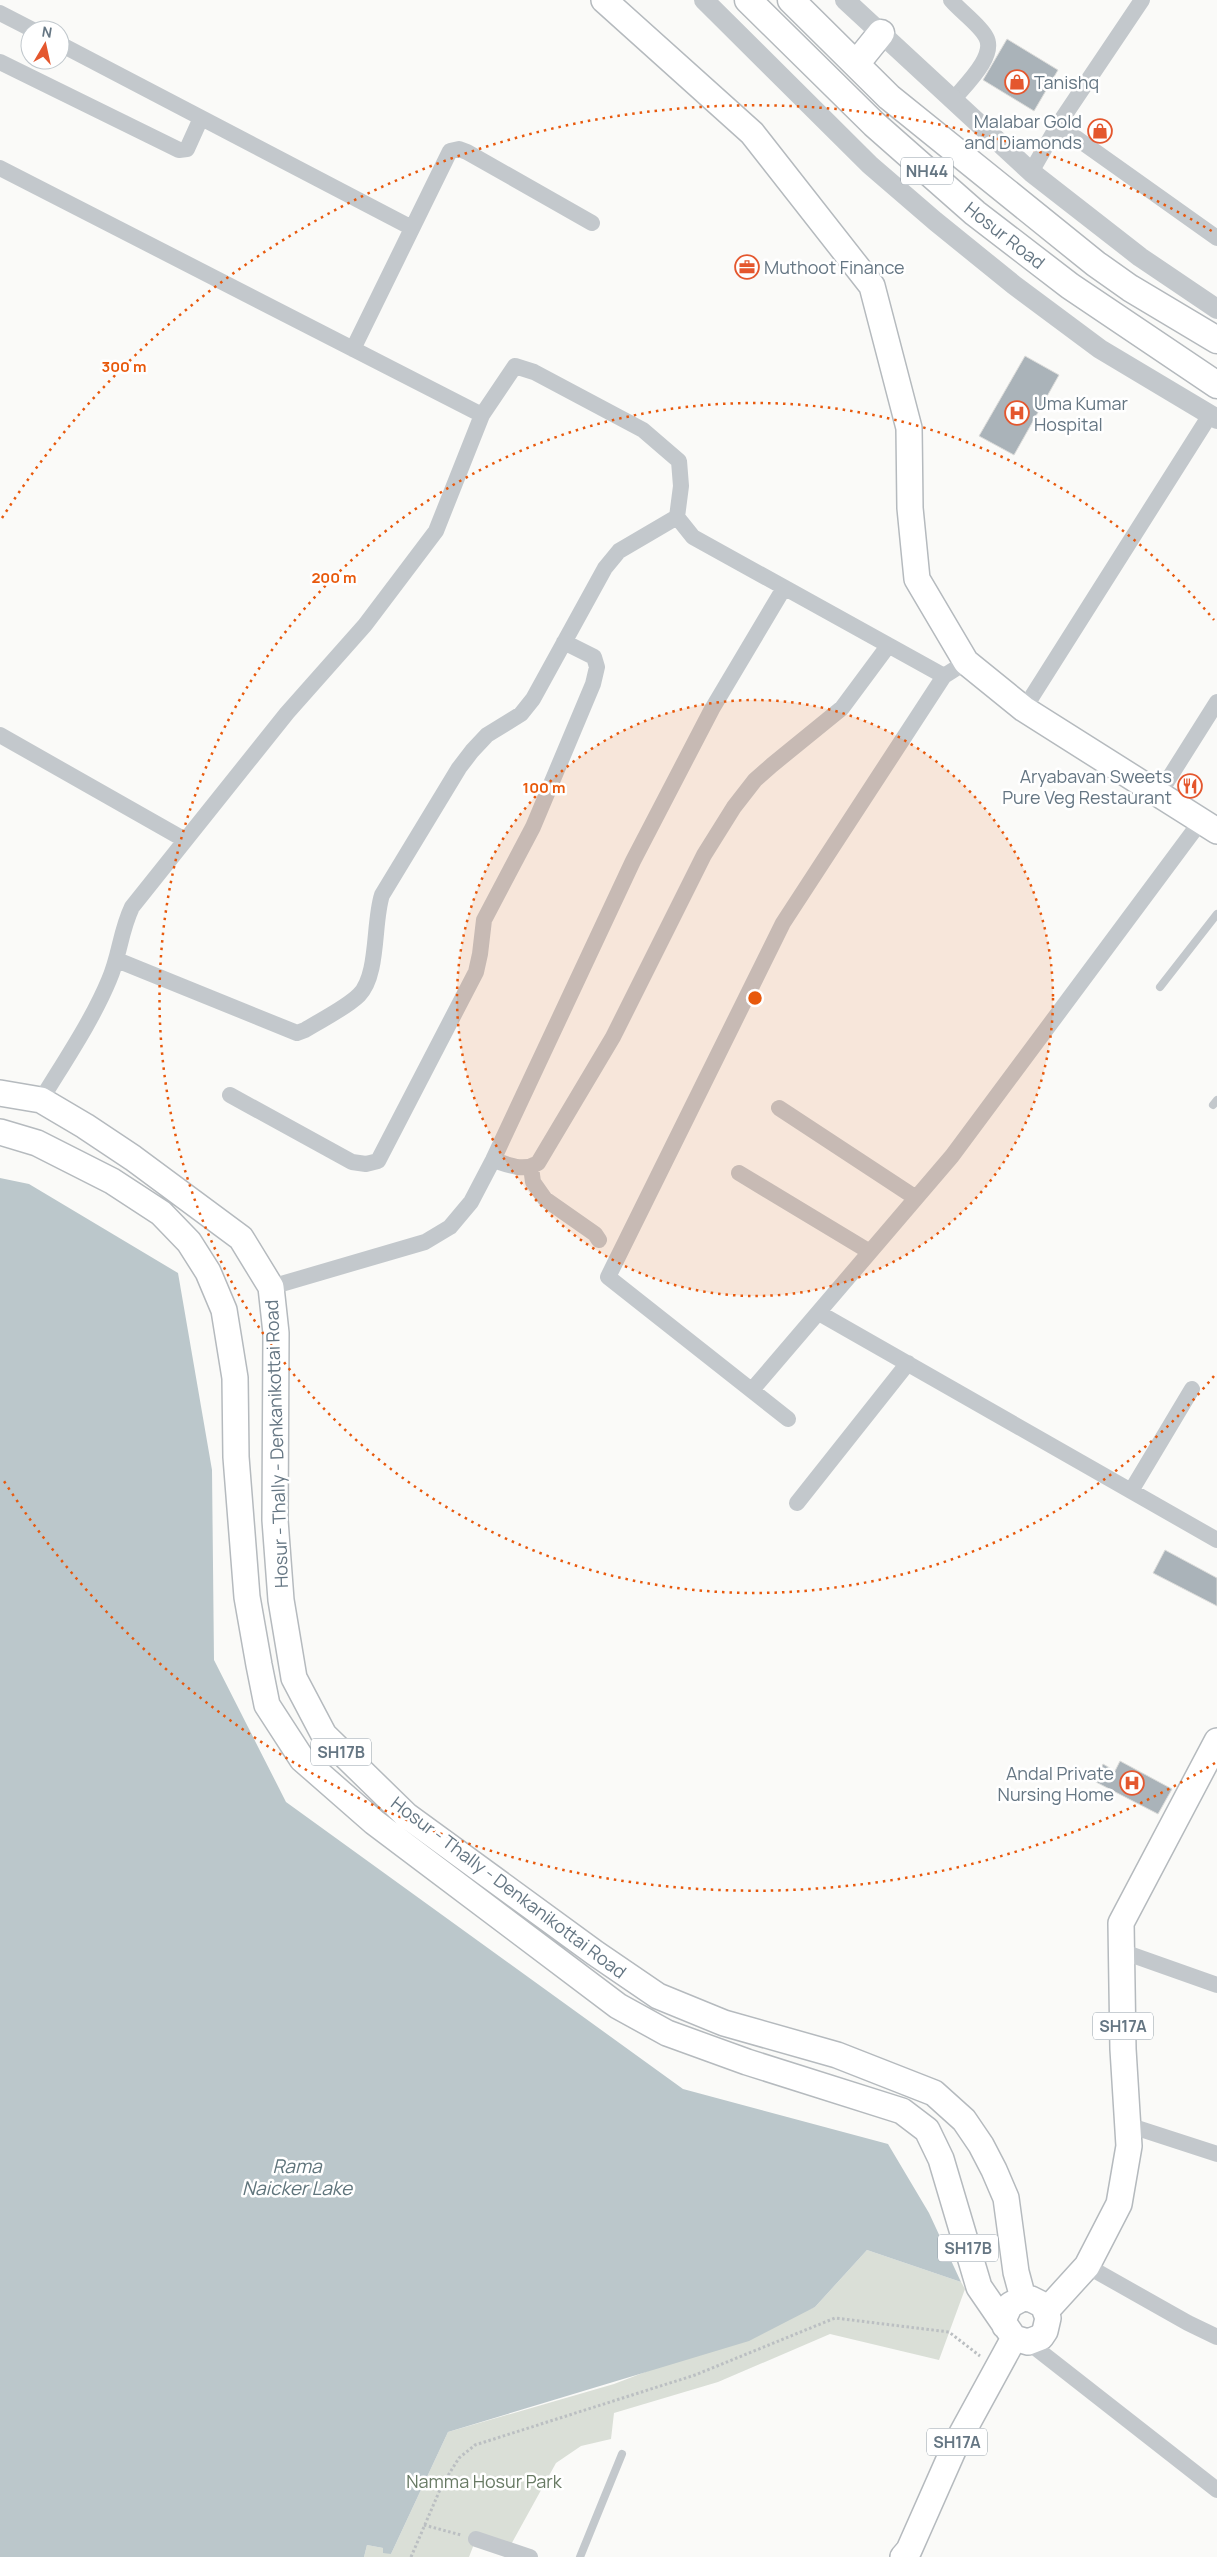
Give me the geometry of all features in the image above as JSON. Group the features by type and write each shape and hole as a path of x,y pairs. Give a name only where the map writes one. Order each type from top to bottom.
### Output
{"highway":[{"name":"Hosur Road","path":"748,0 874,124 975,213 1078,291 1217,385"},
{"name":"Hosur Road","path":"791,0 889,96 1096,264 1130,288 1217,340"},
{"path":"856,64 881,33"}],"main road":[{"path":"604,0 752,133 872,286 909,428 910,508 917,579 966,662 1024,709 1210,825"},
{"name":"Hosur - Thally - Denkanikottai Road","path":"0,1093 42,1100 133,1158 241,1238 271,1287 276,1333 275,1520 281,1600 294,1678 324,1735 406,1815 595,1953 658,1996 724,2022 837,2055 934,2093 964,2120 982,2145 1006,2198 1016,2272 1023,2298"},
{"name":"Hosur - Thally - Denkanikottai Road","path":"0,1132 37,1142 112,1181 153,1208 188,1242 208,1272 224,1310 234,1378 236,1457 246,1587 259,1665 267,1705 302,1759 374,1822 618,2006 667,2033 746,2062 902,2111 927,2130 941,2159 979,2288 1016,2335"},
{"name":"SH17A","path":"1023,2298 1010,2305 1004,2318 1016,2335 1035,2340 1045,2331 1048,2318 1046,2311 1087,2266 1119,2204 1129,2146 1120,1923 1217,1741"},
{"path":"1023,2298 1037,2301 1046,2311"},
{"name":"SH17A","path":"907,2555 956,2446 1016,2335"}],"street":[{"path":"704,0 870,165 935,221 1014,285 1100,349 1213,417 1024,709"},
{"path":"845,0 1031,172 1140,257 1217,309"},
{"path":"1031,172 1058,125 1142,0"},
{"path":"953,100 986,60 989,49 986,37 958,3"},
{"path":"0,13 20,23"},
{"path":"70,49 412,228"},
{"path":"0,62 179,150 187,149 201,118"},
{"path":"1058,125 1217,238"},
{"path":"353,349 450,151 459,149 592,223"},
{"path":"0,168 482,415"},
{"path":"42,1100 109,982 117,960 122,926 132,907 287,713 365,624 436,531 482,415 515,366 534,372 643,430 679,460 681,486 677,517 694,537 944,676"},
{"path":"117,960 289,1031 305,1030 359,995 366,985 370,973 377,911 382,895 459,768 487,735 521,714 533,699 605,568 618,551 677,517"},
{"path":"271,1287 425,1242 450,1227 471,1202 493,1160 633,861 712,709 784,588"},
{"path":"230,1095 352,1162 366,1164 378,1161 476,972 484,920 533,827 593,684 597,667 594,657 564,642"},
{"path":"493,1160 521,1168 531,1167 538,1163 613,1037 704,855 734,807 755,780 842,708 888,646"},
{"path":"788,1418 608,1277 783,923 944,676 966,662"},
{"path":"1159,794 1217,702"},
{"path":"0,735 185,840"},
{"path":"752,1390 979,1122 1210,825"},
{"path":"779,1108 916,1198"},
{"path":"531,1167 533,1182 545,1199 595,1234 599,1240"},
{"path":"739,1173 870,1252"},
{"path":"819,1313 1217,1540"},
{"path":"797,1503 908,1363"},
{"path":"1131,1492 1192,1389"},
{"path":"1121,1951 1217,1985"},
{"path":"1128,2125 1217,2154"},
{"path":"1087,2266 1188,2323 1217,2337"},
{"path":"1016,2335 1217,2490"},
{"path":"476,2539 530,2557"}],"lane":[{"path":"1160,987 1217,914"},
{"path":"580,2557 622,2454"}],"path":[{"path":"411,2557 442,2485 459,2458 475,2445 695,2374 835,2318 949,2332 997,2368"},
{"path":"424,2525 476,2539"}],"green space":[{"name":"Namma Hosur Park","path":"867,2250 961,2282 965,2289 939,2360 830,2334 718,2382 614,2413 611,2439 581,2446 556,2463 508,2550 476,2539 469,2557 364,2557 367,2545 383,2548 391,2554 448,2432 614,2384 815,2307"}],"water":[{"name":"Rama Naicker Lake","path":"0,1178 29,1184 178,1273 212,1470 214,1660 286,1802 683,2089 888,2144 929,2213 961,2282 867,2250 815,2307 749,2341 448,2432 391,2554 383,2553 383,2548 367,2545 364,2557 0,2557"}],"building":[{"path":"1007,39 1058,70 1034,111 983,80"},
{"path":"1025,356 1059,375 1014,455 979,436"},
{"path":"1165,1550 1217,1578 1217,1606 1153,1573"},
{"path":"1120,1761 1172,1789 1158,1814 1094,1781 1103,1764 1115,1771"}],"place":[{"name":"Tanishq","path":"1017,82"},
{"name":"Malabar Gold and Diamonds","path":"1100,131"},
{"name":"Muthoot Finance","path":"747,267"},
{"name":"Uma Kumar Hospital","path":"1017,413"},
{"name":"Aryabavan Sweets Pure Veg Restaurant","path":"1190,786"},
{"name":"Andal Private Nursing Home","path":"1132,1783"}]}
